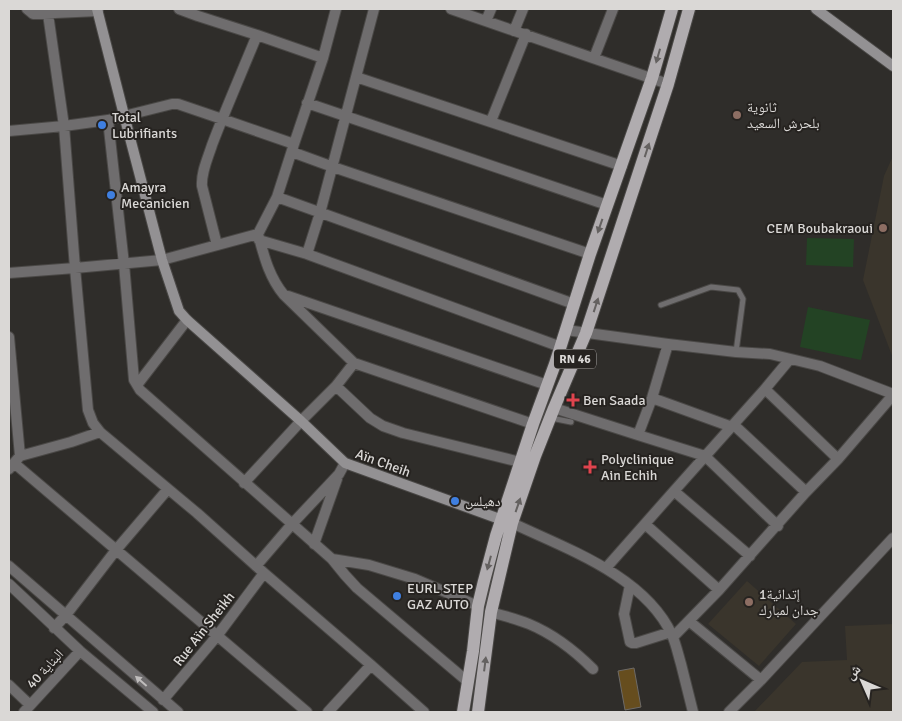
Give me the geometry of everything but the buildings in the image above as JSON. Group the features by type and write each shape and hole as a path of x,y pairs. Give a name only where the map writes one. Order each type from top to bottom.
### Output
{"main road":[{"name":"RN 46","path":"478,712 507,522 520,462 652,78 672,9"},
{"name":"RN 46","path":"463,712 478,606 484,581 586,333 668,84 689,9"}],"street":[{"path":"27,9 33,14 98,10 162,260 179,311 186,320 301,421 345,463"},
{"path":"178,9 199,12 323,58"},
{"path":"336,9 323,58 277,197 259,237 268,269 284,295 354,362 533,424"},
{"path":"307,254 333,167 374,9"},
{"path":"451,9 668,84"},
{"path":"486,21 491,9"},
{"path":"514,31 523,9"},
{"path":"594,58 613,9"},
{"path":"816,9 893,66"},
{"path":"48,14 64,126 88,410 93,423 100,432 197,512 256,566 424,712"},
{"path":"491,121 526,34"},
{"path":"217,245 202,186 202,179 222,118 258,35"},
{"path":"356,76 622,166"},
{"path":"307,103 608,205"},
{"path":"9,130 64,126 108,120 178,104 222,118 333,167 590,254"},
{"path":"108,120 136,385 244,483 332,559 357,588 467,681"},
{"path":"277,197 574,304"},
{"path":"9,273 162,260 217,245 259,237 560,347"},
{"path":"284,295 547,385"},
{"path":"136,385 186,320"},
{"path":"566,330 668,344 770,354 820,366 893,394 778,526 689,621 672,634 636,643 630,642 624,614 630,585"},
{"path":"9,337 14,463 307,712"},
{"path":"638,435 652,398 668,344"},
{"path":"606,568 790,359"},
{"path":"244,483 336,386 354,362"},
{"path":"336,386 370,418 383,426 403,433 520,462"},
{"path":"765,389 838,459"},
{"path":"652,398 733,426 806,492"},
{"path":"552,413 638,435 705,456 778,526"},
{"path":"14,463 100,432"},
{"name":"Aïn Cheih","path":"256,566 339,474 345,463 507,522"},
{"path":"314,544 339,474"},
{"path":"54,628 168,488"},
{"path":"674,491 750,556"},
{"path":"507,522 606,568 646,599 664,620 672,634 693,712"},
{"path":"645,524 719,590"},
{"path":"729,712 893,538"},
{"path":"332,559 370,565 406,576 478,606"},
{"path":"9,566 178,712"},
{"name":"Rue Aïn Sheikh","path":"163,700 217,636 264,573"},
{"path":"9,584 54,628 153,712"},
{"path":"492,612 541,629 583,659 593,669"},
{"path":"689,621 761,680"},
{"name":"البناية 40","path":"9,685 27,709 80,650"},
{"path":"328,712 371,665"}],"lane":[{"path":"661,305 711,287 738,290 743,299 736,352"},
{"path":"552,413 570,422"}],"shaded area":[{"name":"CEM Boubakraoui","path":"893,156 893,358 863,280 884,176"},
{"name":"1إتدائية جدان لمبارك","path":"747,581 796,624 759,666 708,624"},
{"path":"893,624 893,712 754,712 802,662 847,660 845,626"}],"green space":[{"path":"807,238 854,239 853,267 806,265"},
{"path":"808,307 870,320 861,360 800,347"}],"place":[{"name":"ثانوية بلحرش السعيد","path":"737,115"},
{"name":"Total Lubrifiants","path":"102,125"},
{"name":"Amayra Mecanicien","path":"111,195"},
{"name":"CEM Boubakraoui","path":"883,228"},
{"name":"Ben Saada","path":"573,400"},
{"name":"Polyclinique Ain Echih","path":"590,467"},
{"name":"دهيلس","path":"455,501"},
{"name":"EURL STEP GAZ AUTO","path":"397,596"},
{"name":"1إتدائية جدان لمبارك","path":"749,602"}]}
